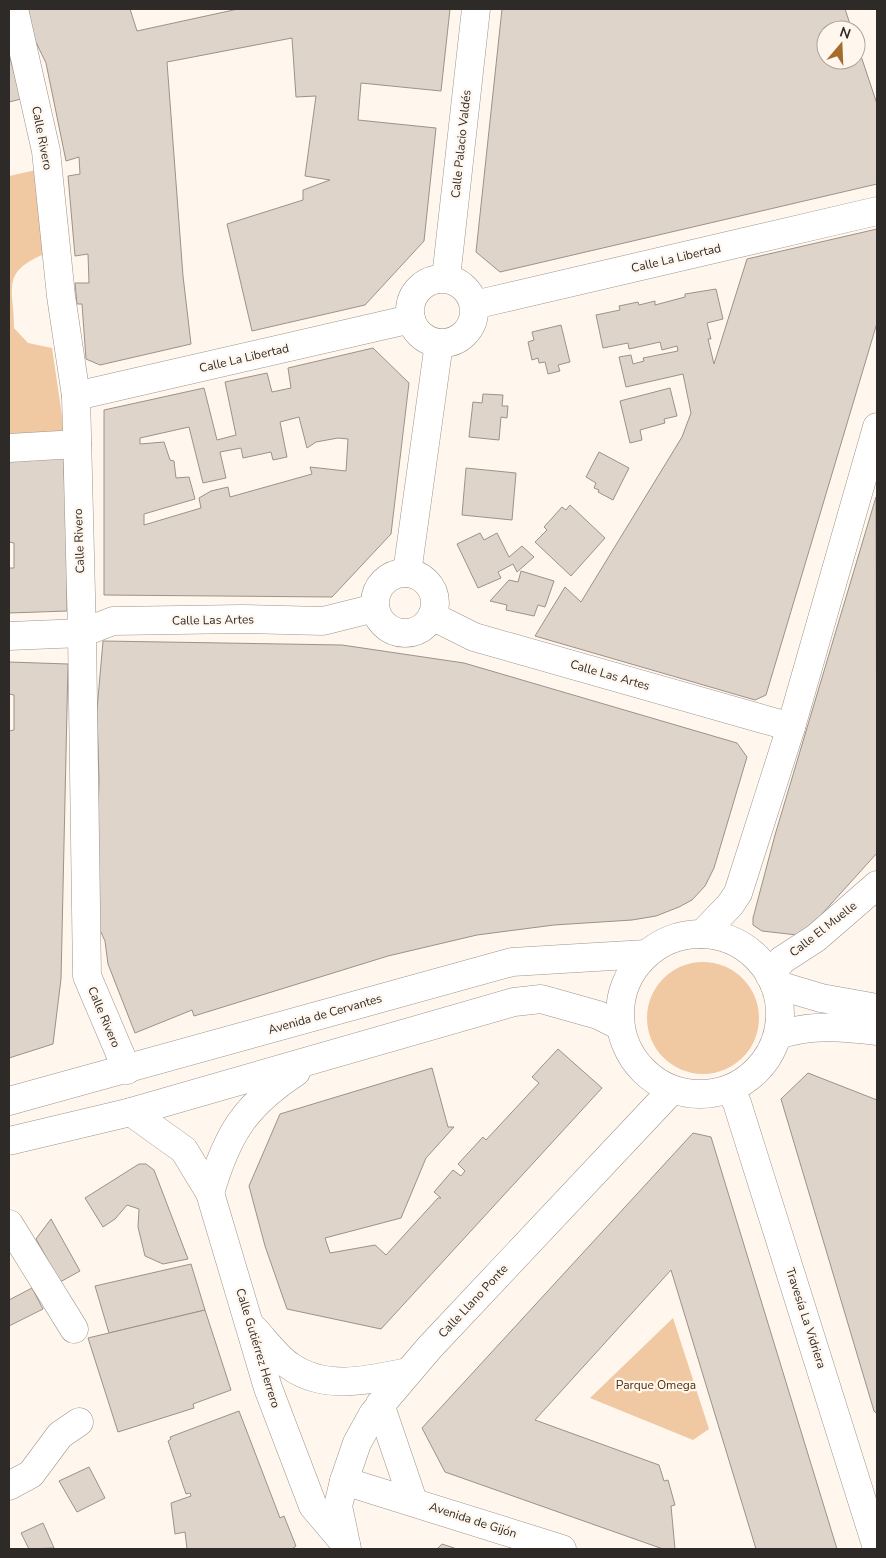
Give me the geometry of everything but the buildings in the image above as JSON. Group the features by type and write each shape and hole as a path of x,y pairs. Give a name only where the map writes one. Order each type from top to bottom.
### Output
{"main road":[{"name":"Calle Rivero","path":"14,9 46,151 61,296 76,396 82,633 86,976 127,1070"},
{"name":"Calle Palacio Valdés","path":"446,278 476,9"},
{"name":"Calle La Libertad","path":"474,305 877,211"},
{"path":"446,278 454,280 467,290 474,305 472,325 466,333 449,342 438,343 429,341 421,335 411,319 411,301 421,286 428,281 446,278"},
{"name":"Calle La Libertad","path":"76,396 411,319"},
{"path":"407,573 438,343"},
{"path":"702,934 730,905 738,893 791,727 877,427"},
{"path":"9,448 76,444"},
{"path":"407,573 417,576 431,589 434,608 432,616 420,628 405,633 385,626 378,618 375,608 375,597 379,587 387,579 397,574 407,573"},
{"name":"Calle Las Artes","path":"9,636 82,633 113,621 242,618 323,621 375,608"},
{"name":"Calle Las Artes","path":"432,616 474,637 791,727"},
{"name":"Calle El Muelle","path":"772,980 782,960 816,938 877,885"},
{"path":"790,1032 780,1014 772,980 757,958 740,945 716,936 702,934 676,938 662,943 646,954 624,987 619,1009 620,1026 626,1048 638,1066 654,1081 672,1090 703,1095 730,1089 757,1071 790,1032 834,1026 877,1031"},
{"name":"Avenida de Cervantes","path":"9,1101 127,1070 512,962 646,954"},
{"path":"772,980 802,993 877,1008"},
{"path":"9,1141 130,1112 514,1002 541,998 598,1015 620,1026"},
{"path":"210,1193 221,1155 241,1120 270,1089 318,1058"},
{"name":"Travesía La Vidriera","path":"730,1089 737,1103 867,1476 877,1548"},
{"name":"Calle Llano Ponte","path":"346,1547 338,1506 357,1443 380,1404 672,1090"},
{"name":"Calle Gutiérrez Herrero","path":"130,1112 184,1150 210,1193 251,1325 268,1388 313,1506 346,1547"},
{"path":"9,1224 74,1329"},
{"path":"251,1325 290,1366 318,1379 356,1383 408,1372"},
{"name":"Avenida de Gijón","path":"380,1404 413,1501"},
{"path":"9,1486 31,1474 60,1435 79,1422"},
{"name":"Avenida de Gijón","path":"344,1481 562,1549"}],"green space":[{"path":"36,170 44,254 30,261 15,275 12,283 14,328 28,343 52,348 65,436 9,438 9,176"},
{"path":"703,962 714,963 724,967 742,979 754,997 758,1007 758,1029 754,1039 742,1057 724,1069 714,1073 703,1074 692,1073 682,1069 664,1057 652,1039 648,1029 647,1018 648,1007 652,997 664,979 682,967 692,963"},
{"name":"Parque Omega","path":"673,1318 709,1429 693,1440 590,1398"}]}
